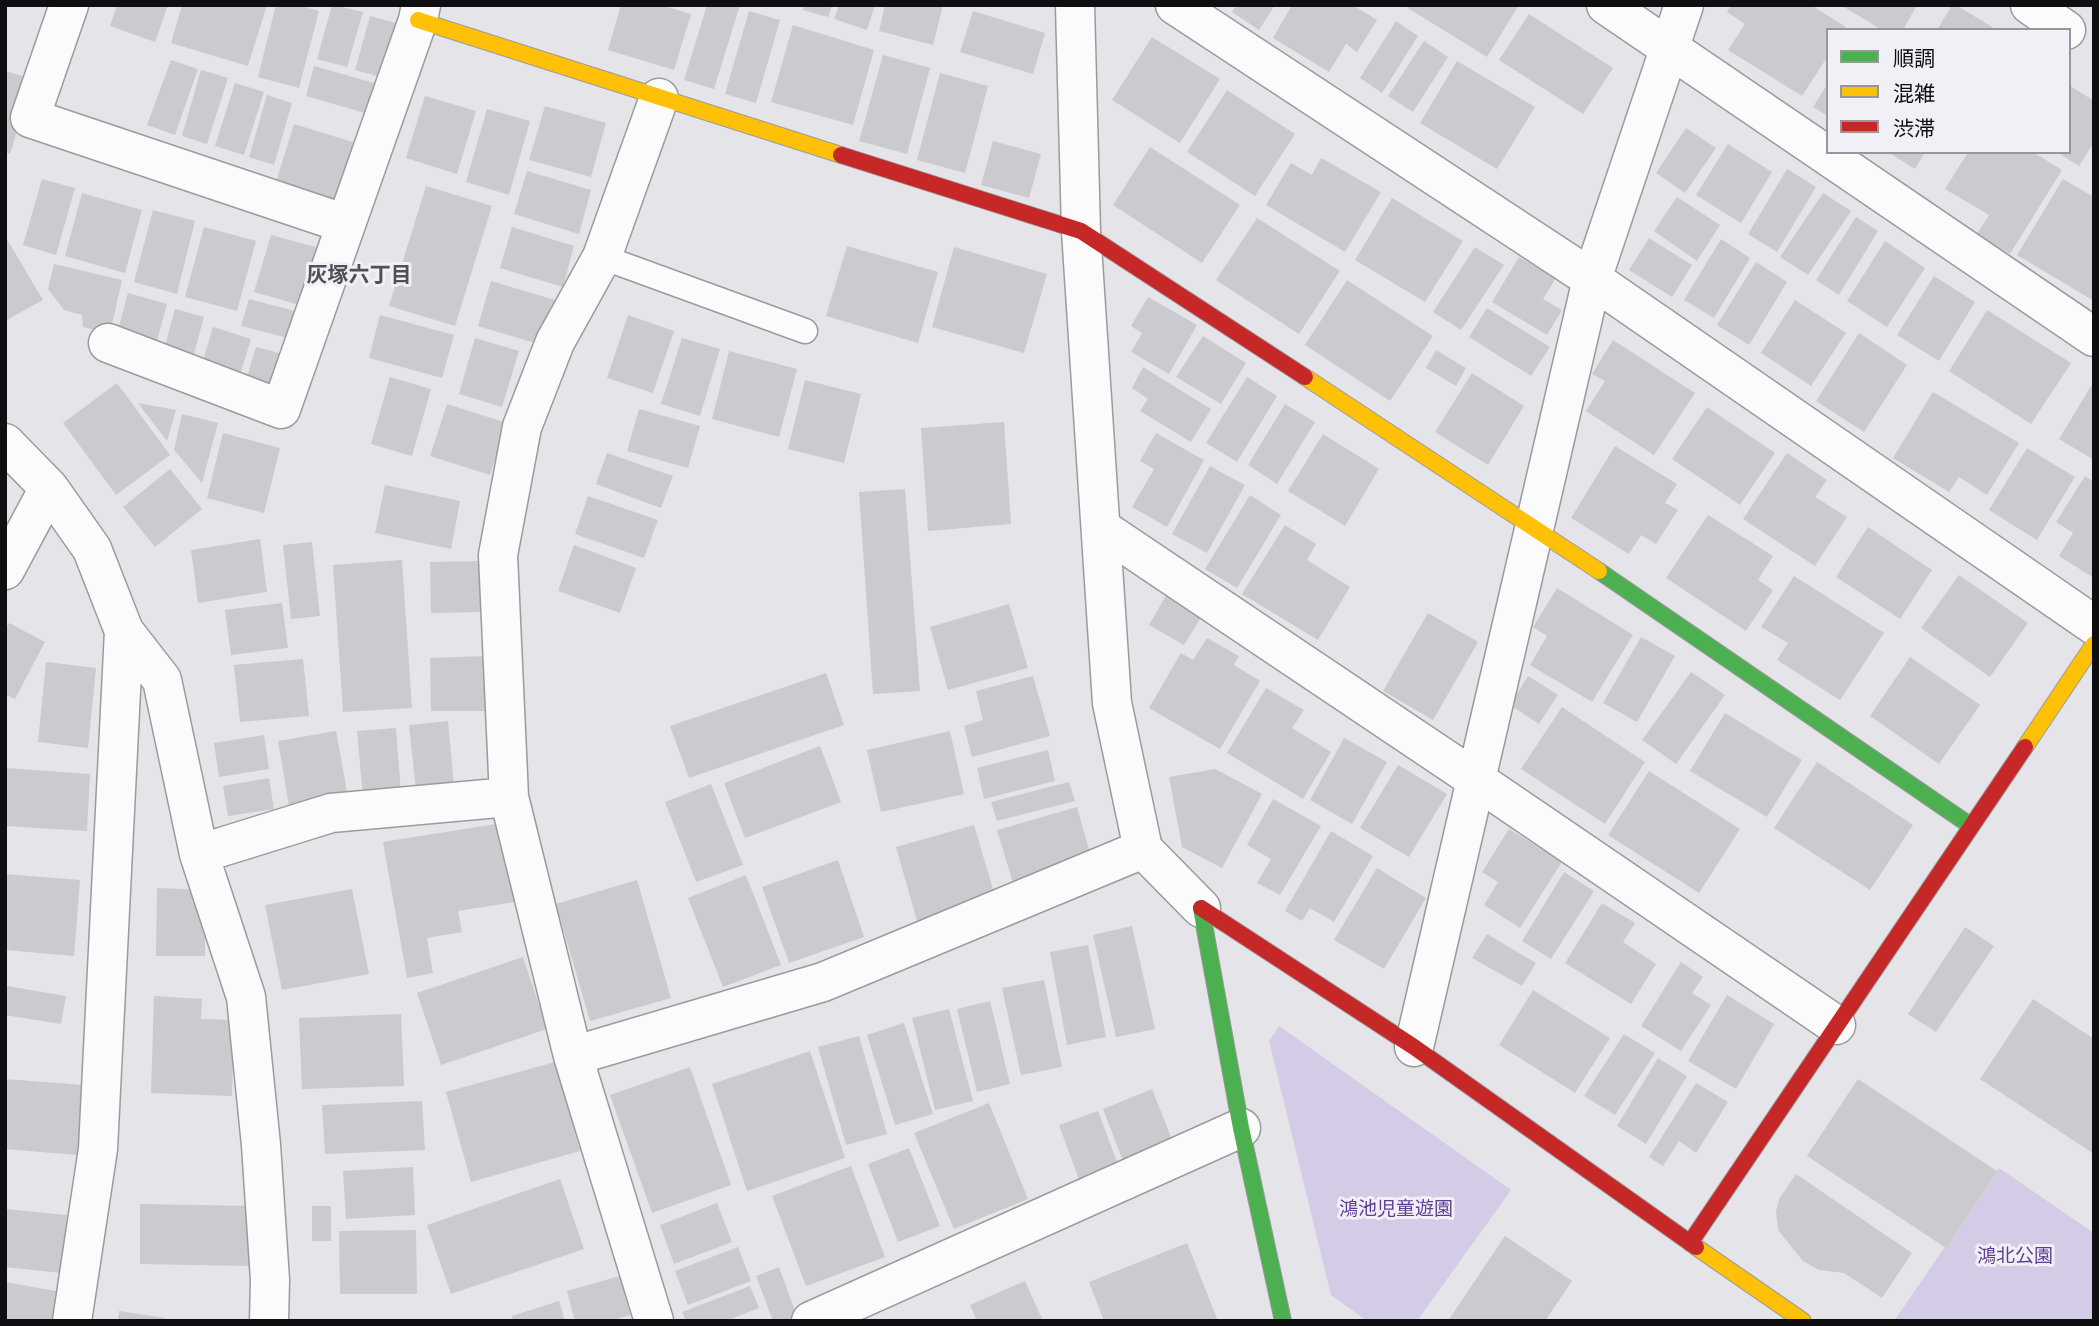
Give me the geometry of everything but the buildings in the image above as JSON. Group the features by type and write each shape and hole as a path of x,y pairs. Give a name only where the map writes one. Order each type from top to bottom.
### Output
{"street":[{"path":"69,5 30,118 346,224"},
{"path":"1075,5 1081,231 1112,703 1143,849 1201,908 1414,1047 1802,1321"},
{"path":"1175,5 1592,279 2094,625"},
{"path":"1606,5 1826,154"},
{"path":"1414,1047 1592,279 1684,5"},
{"path":"2030,5 2064,28"},
{"path":"108,343 281,409 420,13 659,98 1081,231 1533,526 1971,826"},
{"path":"2071,33 2094,48"},
{"path":"654,1321 573,1056 509,797 498,555 522,427 555,342 602,257 659,98"},
{"path":"1826,154 2094,337"},
{"path":"5,443 49,488 92,549 124,631 162,680 199,855 246,997 261,1145 270,1280 269,1321"},
{"path":"5,570 49,488"},
{"path":"1101,528 1836,1025"},
{"path":"72,1321 98,1149 124,631"},
{"path":"1689,1243 2094,644"},
{"path":"199,855 331,813 509,797"},
{"path":"573,1056 823,982 1143,849"},
{"path":"1201,908 1241,1128 1283,1321"},
{"path":"811,1321 1241,1128"}],"lane":[{"path":"602,257 806,331"}],"green space":[{"name":"鴻池児童遊園","path":"1279,1026 1511,1190 1417,1321 1367,1321 1331,1295 1269,1041"},
{"name":"鴻北公園","path":"1999,1168 2094,1233 2094,1321 1894,1321"}],"traffic: fast":[{"path":"1599,571 1971,826"},
{"path":"1201,908 1241,1128 1283,1321"}],"traffic: slow":[{"path":"418,20 841,155"},
{"path":"1305,377 1599,571"},
{"path":"2025,747 2094,644"},
{"path":"1696,1247 1803,1321"}],"traffic: jam":[{"path":"841,155 1081,231 1305,377"},
{"path":"1690,1243 2025,747"},
{"path":"1201,908 1414,1047 1696,1247"}],"district":[{"name":"灰塚六丁目","path":"359,276"}]}
